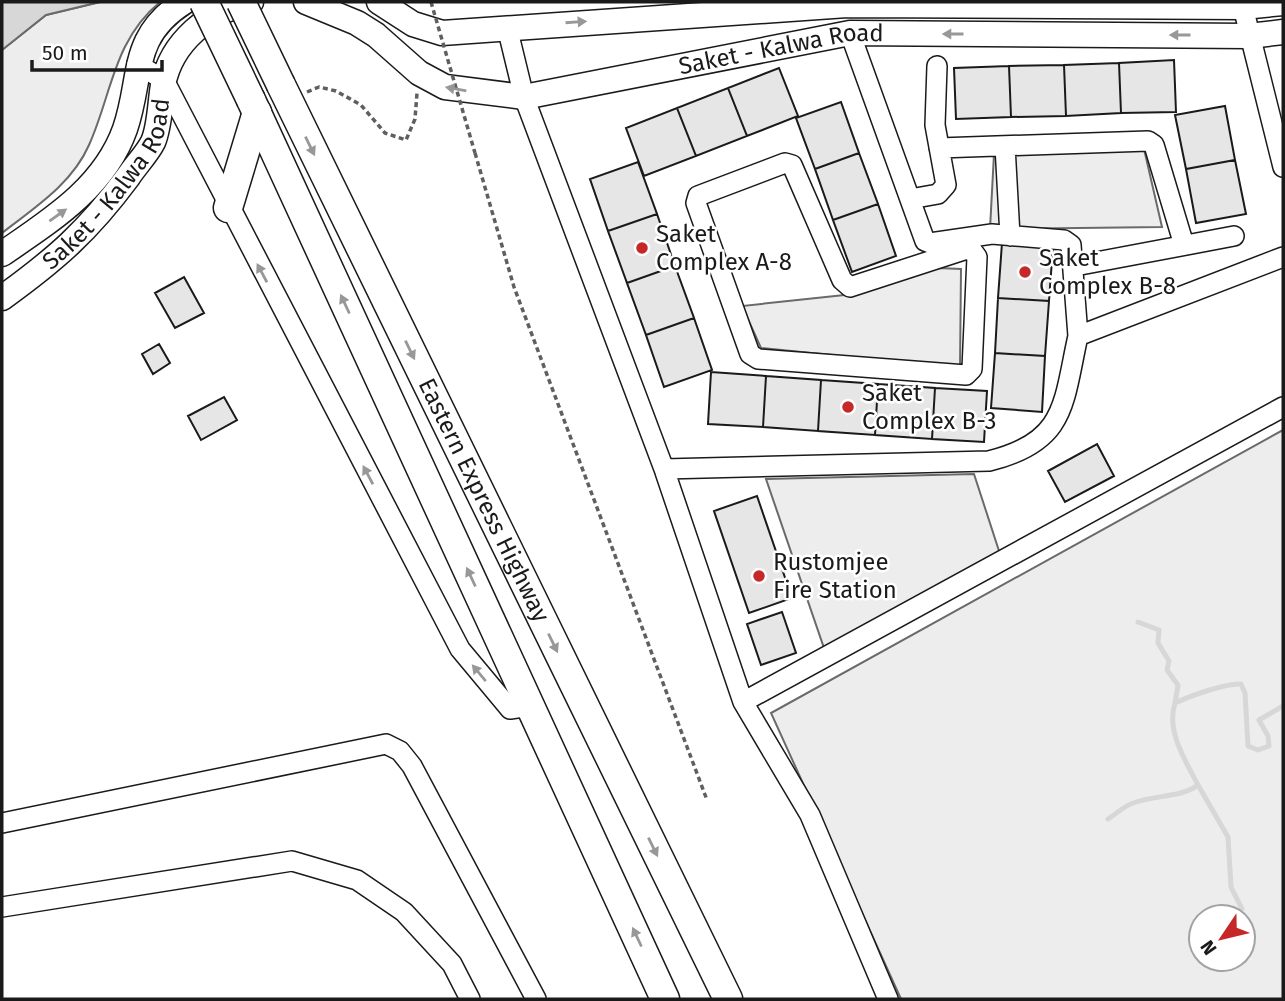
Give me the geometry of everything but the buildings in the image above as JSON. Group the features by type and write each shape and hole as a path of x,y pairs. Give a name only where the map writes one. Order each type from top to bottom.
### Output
{"highway":[{"name":"Eastern Express Highway","path":"204,2 666,999"},
{"name":"Eastern Express Highway","path":"241,2 728,999"},
{"path":"228,208 254,106"}],"main road":[{"name":"Saket - Kalwa Road","path":"2,298 54,261 101,214 125,130 137,64 146,40 170,11 184,2"},
{"name":"Saket - Kalwa Road","path":"2,254 111,180 153,142 164,80 172,54 190,34 216,16 251,2"},
{"name":"Saket - Kalwa Road","path":"306,2 357,23 419,73 445,87 524,97 850,33 1248,36 1283,32"},
{"name":"Saket - Kalwa Road","path":"379,2 413,24 442,33 847,5 1243,7 1283,3"}],"street":[{"path":"1243,7 1248,36 1282,160"},
{"path":"508,27 524,97 664,469 743,702 810,815 888,999"},
{"path":"664,469 989,461 1016,454 1044,436 1060,416 1078,336 1071,245 1064,240 1010,236 966,243 850,287 842,280 792,165 785,163 698,196 696,204 750,354 758,359 966,374 972,369 977,257 966,243 925,241 850,33"},
{"path":"137,64 164,80 228,208 460,649 510,709 530,706"},
{"path":"910,199 938,194 946,185 935,125 937,66"},
{"path":"939,148 1147,141 1154,145 1184,245"},
{"path":"1005,146 1010,236"},
{"path":"1074,266 1234,236"},
{"path":"1078,336 1283,257"},
{"path":"743,702 1283,407"},
{"path":"2,823 386,744 400,751 412,766 536,999"},
{"path":"2,907 292,861 357,880 404,912 452,964 470,999"}],"path":[{"path":"431,2 514,287 707,800"},
{"path":"284,91 319,88 335,91 361,105 385,133 405,140 415,118 419,73"}],"shaded area":[{"path":"2,2 100,2 46,15 2,50"},
{"path":"100,2 160,2 144,17 123,51 97,126 82,159 51,194 2,233 2,50 46,15"},
{"path":"1144,149 1162,227 990,229 994,154"},
{"path":"938,268 961,269 960,368 761,348 742,306 854,294"},
{"path":"1283,430 1283,999 901,999 771,713"},
{"path":"974,474 1000,554 824,648 766,479"}],"waterway":[{"path":"1138,622 1159,630 1158,643 1169,661 1167,670 1178,685 1175,703"},
{"path":"1108,819 1133,803 1183,792 1198,785 1175,735 1175,703 1217,688 1241,684 1245,693 1248,746 1258,750 1269,746 1268,736 1259,720 1283,706"},
{"path":"1198,785 1228,837 1231,887 1239,903"}],"place":[{"name":"Saket Complex A-8","path":"642,248"},
{"name":"Saket Complex B-8","path":"1025,272"},
{"name":"Saket Complex B-3","path":"848,407"},
{"name":"Rustomjee Fire Station","path":"759,576"}]}
